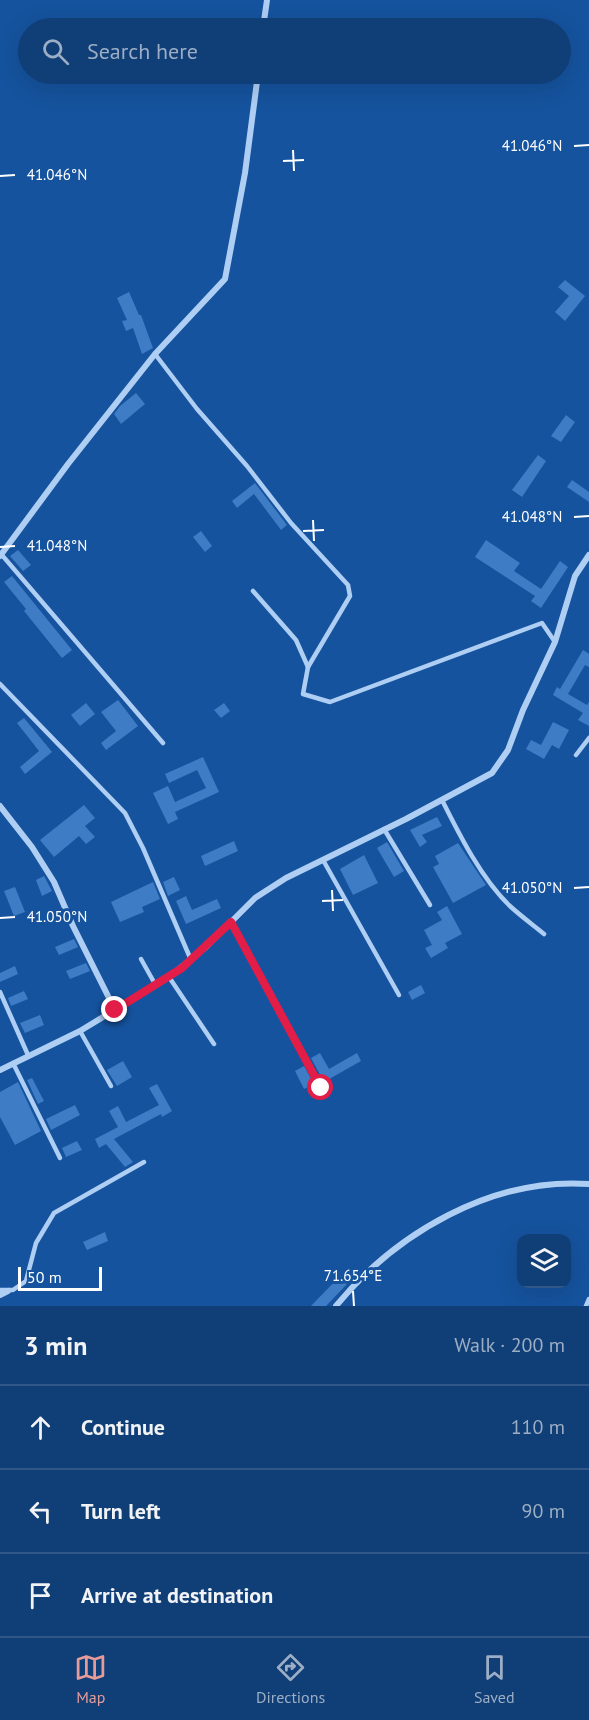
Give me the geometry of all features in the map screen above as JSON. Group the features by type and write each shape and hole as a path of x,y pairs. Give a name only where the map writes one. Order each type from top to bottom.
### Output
{"street":[{"path":"264,18 267,0"},
{"path":"0,555 155,354 225,279 244,173 257,84"},
{"path":"0,1070 80,1031 169,977 191,960 255,898 286,878 492,773 508,750 523,710 555,642 575,576 589,555"},
{"path":"0,806 32,847 54,882 115,1010"},
{"path":"336,1306 352,1287 386,1256 428,1226 468,1205 507,1192 542,1185 589,1184"},
{"path":"0,1295 8,1292"}],"lane":[{"path":"155,354 197,409 248,465 291,523 348,585 350,596 308,667 303,694 330,702 542,623 555,642"},
{"path":"0,555 163,743"},
{"path":"253,591 296,640 308,667"},
{"path":"0,684 125,813 144,848 191,960"},
{"path":"576,754 589,738"},
{"path":"442,800 463,842 491,882 509,905 544,934"},
{"path":"384,829 430,905"},
{"path":"323,860 399,995"},
{"path":"231,922 321,1088"},
{"path":"141,958 155,984"},
{"path":"169,977 214,1044"},
{"path":"0,992 28,1055"},
{"path":"80,1031 111,1086"},
{"path":"13,1063 60,1158"},
{"path":"0,1290 8,1292 22,1286 26,1281 36,1243 54,1213 144,1162"},
{"path":"586,1306 589,1299"}],"building":[{"path":"565,280 585,296 565,321 555,312 569,296 558,287"},
{"path":"129,292 141,315 153,348 142,354 133,328 126,331 122,321 127,320 117,298"},
{"path":"136,393 145,404 121,424 114,414"},
{"path":"566,415 575,422 561,442 551,436"},
{"path":"538,455 546,461 522,497 512,490"},
{"path":"572,480 589,492 589,502 567,487"},
{"path":"255,483 287,525 281,530 254,494 237,508 232,501"},
{"path":"201,531 212,546 205,552 193,537"},
{"path":"486,540 520,563 514,571 541,589 560,561 568,567 541,608 531,601 535,596 475,557"},
{"path":"18,550 31,565 23,571 10,556"},
{"path":"12,576 72,650 62,658 4,582"},
{"path":"583,650 589,654 589,667 585,665 568,694 587,705 589,702 589,726 578,720 583,713 553,695 557,687 560,689"},
{"path":"118,700 138,726 106,750 101,743 116,731 101,712"},
{"path":"86,703 95,714 80,726 71,715"},
{"path":"224,703 230,711 221,718 214,710"},
{"path":"24,718 52,752 25,774 20,767 39,751 17,723"},
{"path":"553,722 569,730 559,749 552,745 544,759 526,749 531,740 541,745"},
{"path":"203,757 219,792 175,812 178,819 168,824 153,793 168,786 175,802 206,788 197,770 169,783 165,774"},
{"path":"84,805 95,818 85,826 95,837 86,844 79,836 54,857 40,840"},
{"path":"437,817 442,826 422,835 427,842 420,847 410,830"},
{"path":"234,841 238,851 205,866 201,856"},
{"path":"387,842 404,871 394,877 377,848"},
{"path":"458,843 486,885 453,903 433,867 439,864 435,856"},
{"path":"364,855 378,883 353,895 340,869"},
{"path":"44,876 52,891 42,896 36,880"},
{"path":"174,877 180,890 168,896 163,882"},
{"path":"153,882 160,899 142,907 144,912 120,922 111,902"},
{"path":"15,887 25,912 14,916 4,891"},
{"path":"186,896 192,910 217,899 221,908 186,924 176,901"},
{"path":"447,906 462,934 445,943 448,948 431,958 425,948 432,945 424,930 442,920 437,912"},
{"path":"74,939 78,947 59,955 55,947"},
{"path":"86,963 90,971 70,979 66,971"},
{"path":"15,966 18,974 0,982 0,973"},
{"path":"421,985 425,993 412,1000 408,992"},
{"path":"24,991 28,999 11,1006 8,998"},
{"path":"40,1015 44,1025 25,1033 20,1023"},
{"path":"320,1053 329,1069 357,1053 361,1061 324,1082 311,1058"},
{"path":"123,1061 132,1077 117,1086 107,1070"},
{"path":"304,1066 314,1084 304,1089 295,1071"},
{"path":"32,1078 44,1101 38,1104 27,1080"},
{"path":"18,1082 41,1131 15,1145 0,1117 0,1092"},
{"path":"157,1084 172,1111 162,1117 161,1114 114,1139 133,1162 125,1167 106,1144 99,1148 95,1139 118,1127 109,1111 118,1106 126,1122 159,1105 149,1088"},
{"path":"75,1105 80,1115 51,1130 46,1119"},
{"path":"77,1141 82,1150 66,1157 62,1148"},
{"path":"105,1232 108,1241 87,1250 83,1242"},
{"path":"340,1276 348,1283 326,1306 311,1306"}],"route":[{"path":"115,1010 182,968 231,922 321,1088"}]}
